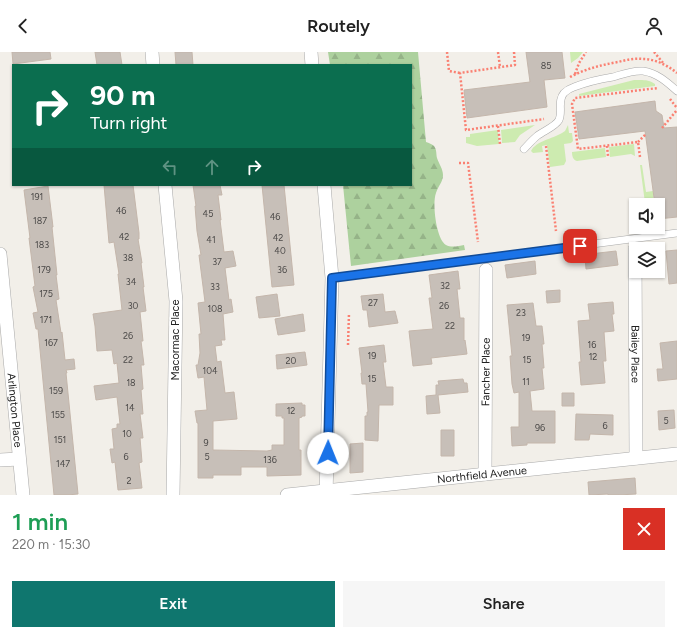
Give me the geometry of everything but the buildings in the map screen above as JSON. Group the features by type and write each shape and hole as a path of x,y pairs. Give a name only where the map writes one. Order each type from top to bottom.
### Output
{"street":[{"path":"152,52 153,64"},
{"path":"311,52 312,64"},
{"name":"Macormac Place","path":"165,186 176,301 173,495"},
{"path":"324,186 332,278 326,493"},
{"name":"Arlington Place","path":"0,254 23,495"},
{"name":"Fancher Place","path":"484,474 486,270"},
{"name":"Bailey Place","path":"636,278 636,458"},
{"name":"Northfield Avenue","path":"287,495 326,493 484,474 677,454"},
{"path":"0,460 20,459"}],"lane":[{"path":"524,149 536,137 559,120 560,100 564,94 575,86 643,71 661,77 677,91"},
{"path":"332,278 677,233"}],"path":[{"path":"447,52 449,71 460,73 515,65 514,52"},
{"path":"498,52 500,67"},
{"path":"574,74 586,52"},
{"path":"654,52 664,64"},
{"path":"460,73 466,130"},
{"path":"646,134 638,142 578,149 572,104 575,98 657,87 662,90"},
{"path":"662,128 677,109 669,97"},
{"path":"498,126 500,144"},
{"path":"638,142 640,157"},
{"path":"546,146 556,231"},
{"path":"607,146 608,156"},
{"path":"459,164 468,163 478,242"},
{"path":"348,345 349,313"}],"green space":[{"path":"328,52 418,52 426,142 434,146 443,173 434,204 437,229 446,245 453,247 464,245 465,250 351,266 343,186 412,186 412,64 330,64"},
{"path":"570,52 583,52 571,63"},
{"path":"634,80 650,81 655,84 655,86 579,96 579,94"},
{"path":"535,125 520,135 515,142 502,143 501,130"},
{"path":"568,125 569,133 572,133 573,141 571,143 564,144 566,161 564,165 550,167 547,145 542,146 543,152 533,153 531,151 540,142 565,131"},
{"path":"498,130 499,144 477,146 466,143 466,137 470,137 470,134"},
{"path":"634,144 635,156 631,154 610,157 609,147"},
{"path":"605,148 606,157 577,161 575,160 572,152"},
{"path":"640,165 642,165 646,192 653,191 654,198 644,198"}],"route":[{"path":"328,453 332,278 580,246"}]}
